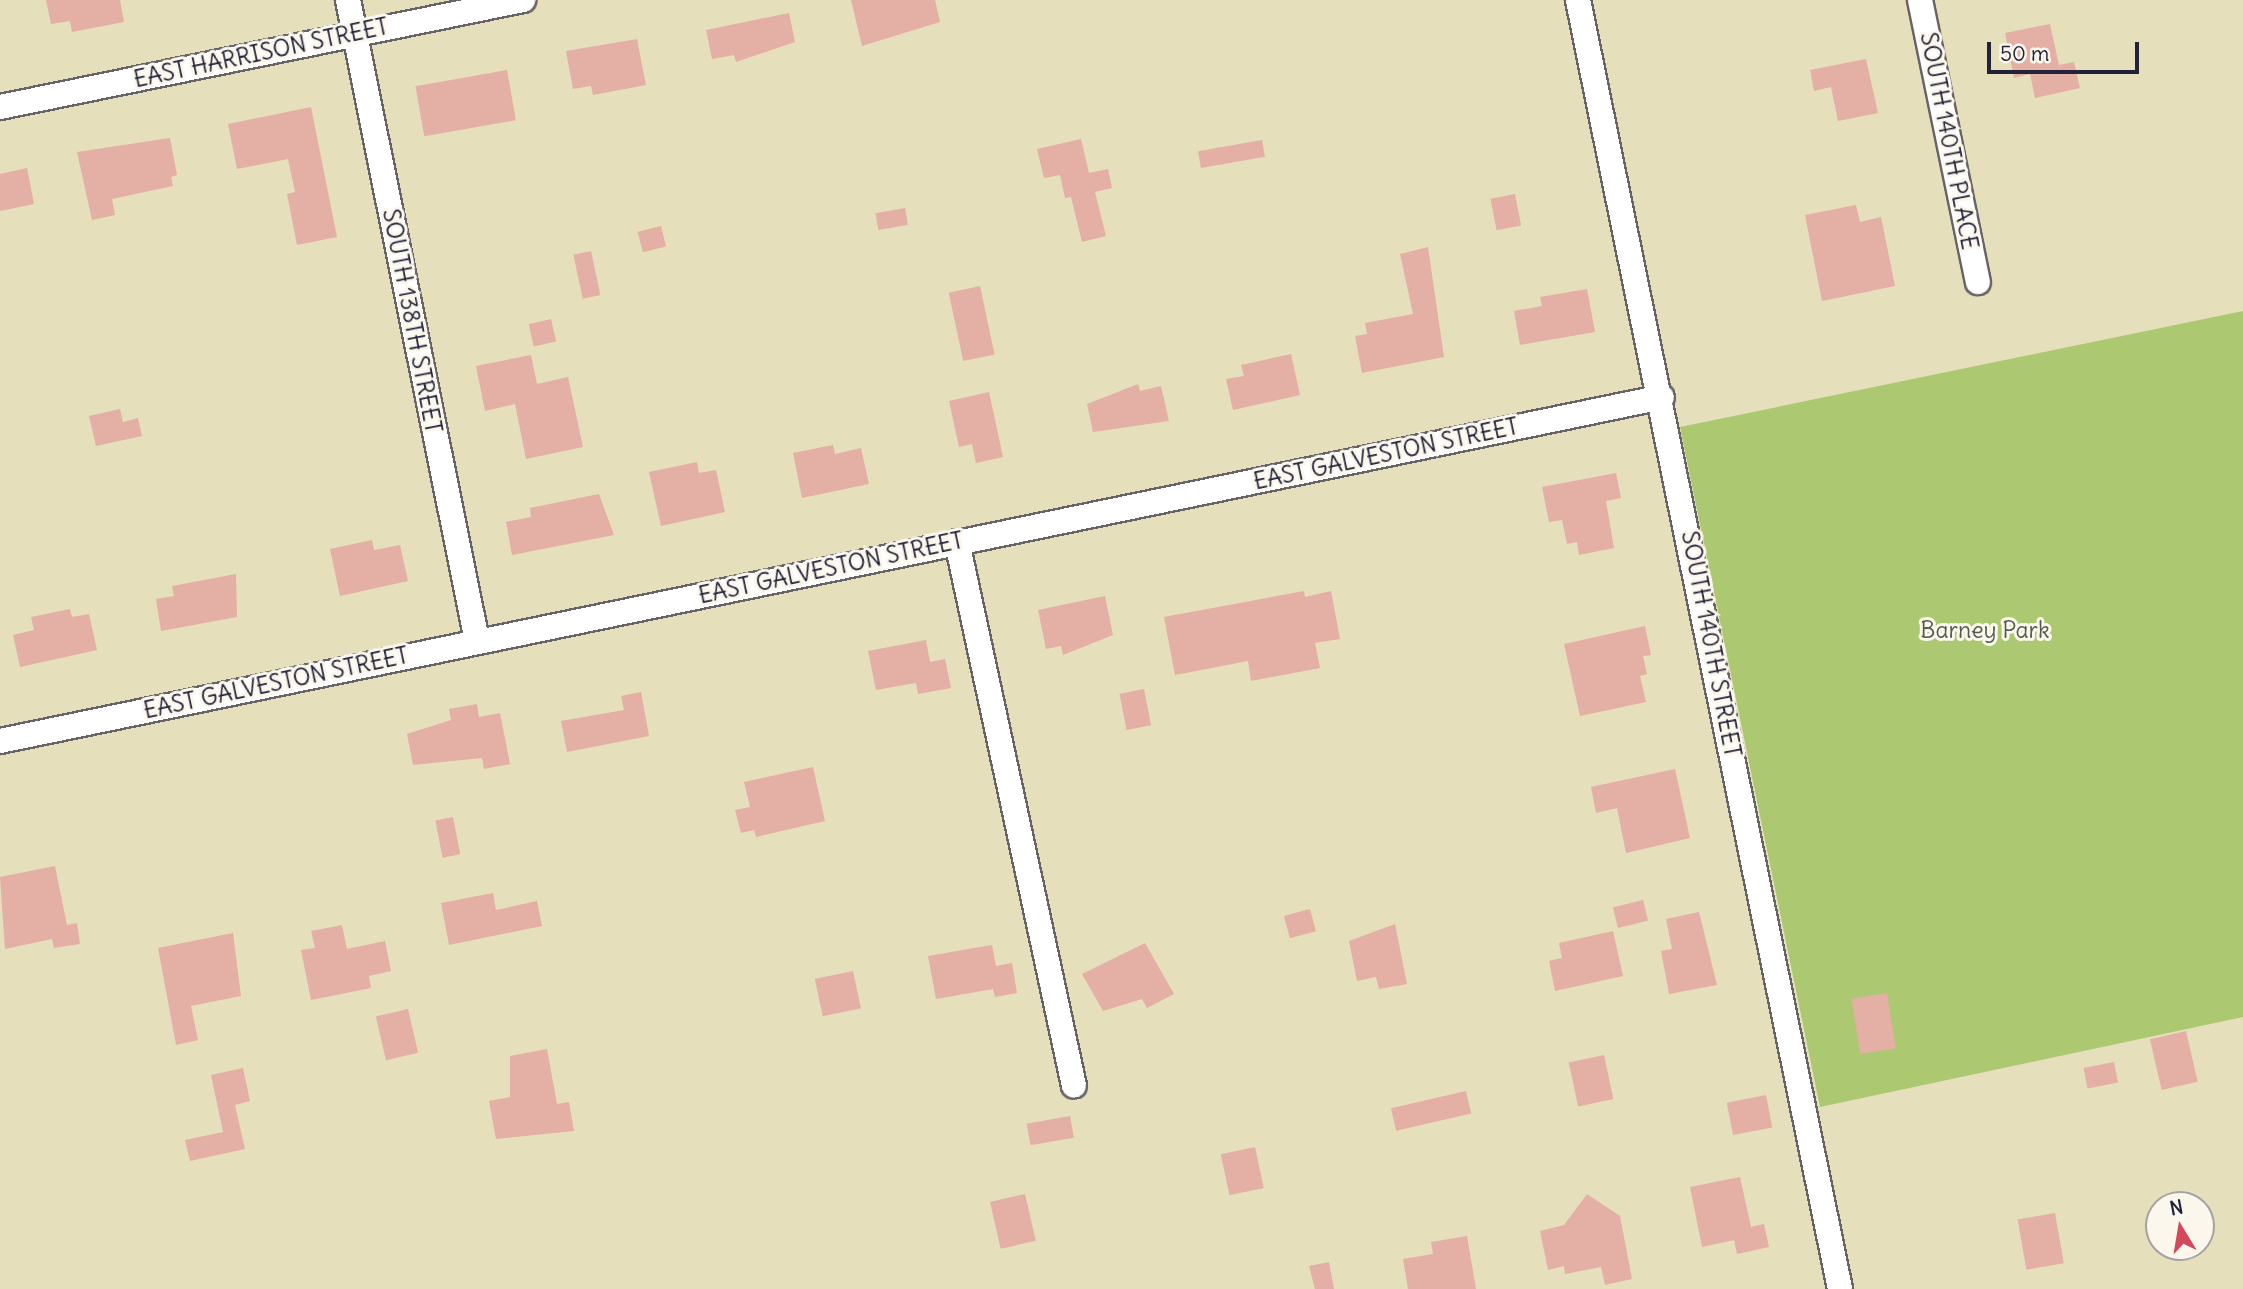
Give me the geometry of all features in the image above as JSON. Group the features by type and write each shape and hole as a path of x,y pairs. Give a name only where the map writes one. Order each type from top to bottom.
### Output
{"street":[{"name":"SOUTH 138TH STREET","path":"348,0 477,641"},
{"name":"EAST HARRISON STREET","path":"0,107 523,0"},
{"name":"SOUTH 140TH STREET","path":"1578,0 1662,397 1840,1289"},
{"name":"SOUTH 140TH PLACE","path":"1920,0 1978,282"},
{"name":"EAST GALVESTON STREET","path":"0,741 1662,397"},
{"path":"957,542 1074,1086"}],"green space":[{"name":"Barney Park","path":"2243,311 2243,1017 1820,1107 1680,427"}],"building":[{"path":"46,0 120,0 124,22 72,32 70,21 51,24"},
{"path":"851,0 935,0 940,22 862,46"},
{"path":"789,13 795,42 736,62 734,55 712,59 706,30"},
{"path":"2050,24 2059,65 2074,62 2080,88 2035,98 2030,74 2014,78 2005,33"},
{"path":"637,39 646,85 593,95 591,86 573,89 566,51"},
{"path":"1866,59 1878,113 1838,121 1831,87 1814,91 1810,70"},
{"path":"507,70 516,120 424,136 415,86"},
{"path":"311,107 337,237 297,245 287,194 295,192 288,159 237,169 228,124"},
{"path":"170,138 177,175 171,177 173,186 112,199 115,215 92,220 77,152"},
{"path":"1081,139 1089,173 1108,169 1112,188 1095,192 1106,236 1082,242 1071,197 1065,198 1060,175 1044,178 1037,149"},
{"path":"1262,140 1265,157 1201,168 1198,151"},
{"path":"27,168 34,204 0,211 0,174"},
{"path":"1515,194 1521,225 1497,230 1490,199"},
{"path":"1856,205 1860,222 1881,217 1895,286 1822,301 1805,215"},
{"path":"905,208 908,225 878,230 875,213"},
{"path":"661,226 666,246 643,252 638,232"},
{"path":"1428,247 1444,357 1362,373 1355,336 1367,334 1365,323 1413,314 1400,254"},
{"path":"591,251 600,295 583,299 573,255"},
{"path":"980,286 995,354 963,361 949,293"},
{"path":"1587,289 1595,332 1520,345 1514,311 1542,306 1540,297"},
{"path":"551,319 556,341 534,347 529,324"},
{"path":"1291,354 1300,395 1233,410 1226,379 1244,376 1241,365"},
{"path":"531,355 537,384 568,377 583,447 526,459 515,404 485,411 476,366"},
{"path":"1138,384 1140,391 1161,386 1169,421 1093,432 1087,404"},
{"path":"989,392 1003,457 976,463 972,444 959,447 949,401"},
{"path":"120,409 123,422 138,418 142,436 96,446 89,416"},
{"path":"833,445 835,454 861,448 869,484 802,498 793,453"},
{"path":"697,462 699,473 716,470 725,512 661,526 649,472"},
{"path":"1616,473 1621,498 1606,501 1614,548 1579,555 1577,542 1567,544 1562,520 1549,522 1542,487"},
{"path":"599,494 614,535 512,555 506,522 531,517 530,508"},
{"path":"372,540 374,550 400,545 408,581 340,596 330,549"},
{"path":"236,574 237,617 161,631 156,599 174,596 172,586"},
{"path":"1304,591 1305,597 1331,591 1340,639 1315,643 1320,668 1251,681 1248,661 1175,675 1164,617"},
{"path":"1105,596 1113,635 1063,655 1061,646 1046,649 1038,610"},
{"path":"70,609 72,617 89,614 97,650 20,667 13,635 34,630 31,617"},
{"path":"1645,626 1651,655 1643,656 1647,674 1640,676 1646,702 1580,716 1564,644"},
{"path":"926,640 930,662 945,659 951,688 918,694 916,683 876,690 868,651"},
{"path":"1144,689 1151,725 1127,730 1119,694"},
{"path":"641,692 649,736 567,752 561,721 624,710 621,696"},
{"path":"477,704 479,717 500,713 510,764 484,769 482,758 413,765 407,734 451,720 449,709"},
{"path":"813,767 825,821 756,837 754,830 741,833 735,810 750,807 744,782"},
{"path":"1675,769 1690,838 1626,853 1617,808 1596,813 1591,787"},
{"path":"453,817 460,854 443,858 435,820"},
{"path":"55,866 67,925 77,923 80,944 54,948 52,939 5,949 0,877"},
{"path":"493,893 496,910 537,901 542,926 449,945 441,903"},
{"path":"1643,900 1648,920 1618,928 1613,907"},
{"path":"1310,909 1316,931 1290,938 1284,916"},
{"path":"1699,912 1717,985 1669,994 1661,951 1672,949 1666,919"},
{"path":"1395,924 1407,984 1379,989 1376,977 1357,981 1349,941"},
{"path":"342,925 347,949 385,941 391,971 369,976 371,988 311,1000 301,950 315,948 311,931"},
{"path":"1613,931 1623,976 1555,991 1549,961 1562,958 1559,943"},
{"path":"233,933 241,996 191,1006 198,1040 176,1045 158,948"},
{"path":"1145,943 1174,994 1147,1008 1142,999 1103,1011 1082,974"},
{"path":"992,945 996,966 1012,963 1017,993 995,997 993,989 936,999 928,956"},
{"path":"853,971 861,1008 823,1016 815,979"},
{"path":"1887,993 1896,1048 1860,1054 1851,999"},
{"path":"408,1009 418,1053 386,1060 376,1016"},
{"path":"2186,1031 2198,1082 2162,1090 2150,1039"},
{"path":"547,1049 557,1104 569,1102 574,1131 496,1139 489,1101 510,1097 510,1056"},
{"path":"1604,1055 1613,1099 1578,1107 1569,1062"},
{"path":"2114,1062 2118,1083 2088,1089 2084,1068"},
{"path":"243,1068 250,1101 235,1105 245,1149 190,1161 185,1140 223,1132 211,1075"},
{"path":"1466,1091 1471,1113 1396,1131 1391,1108"},
{"path":"1766,1095 1772,1127 1733,1135 1727,1103"},
{"path":"1070,1116 1074,1138 1030,1145 1027,1124"},
{"path":"1255,1147 1264,1188 1229,1195 1221,1154"},
{"path":"1740,1177 1751,1227 1764,1224 1769,1247 1737,1254 1734,1240 1702,1247 1690,1187"},
{"path":"1025,1194 1036,1241 1001,1249 990,1202"},
{"path":"1587,1194 1620,1216 1632,1279 1605,1285 1601,1267 1565,1274 1564,1266 1548,1270 1540,1231 1564,1225"},
{"path":"2055,1213 2064,1263 2026,1270 2018,1220"},
{"path":"1467,1236 1476,1289 1408,1289 1403,1259 1433,1254 1431,1242"},
{"path":"1329,1262 1334,1289 1315,1289 1309,1266"}]}
